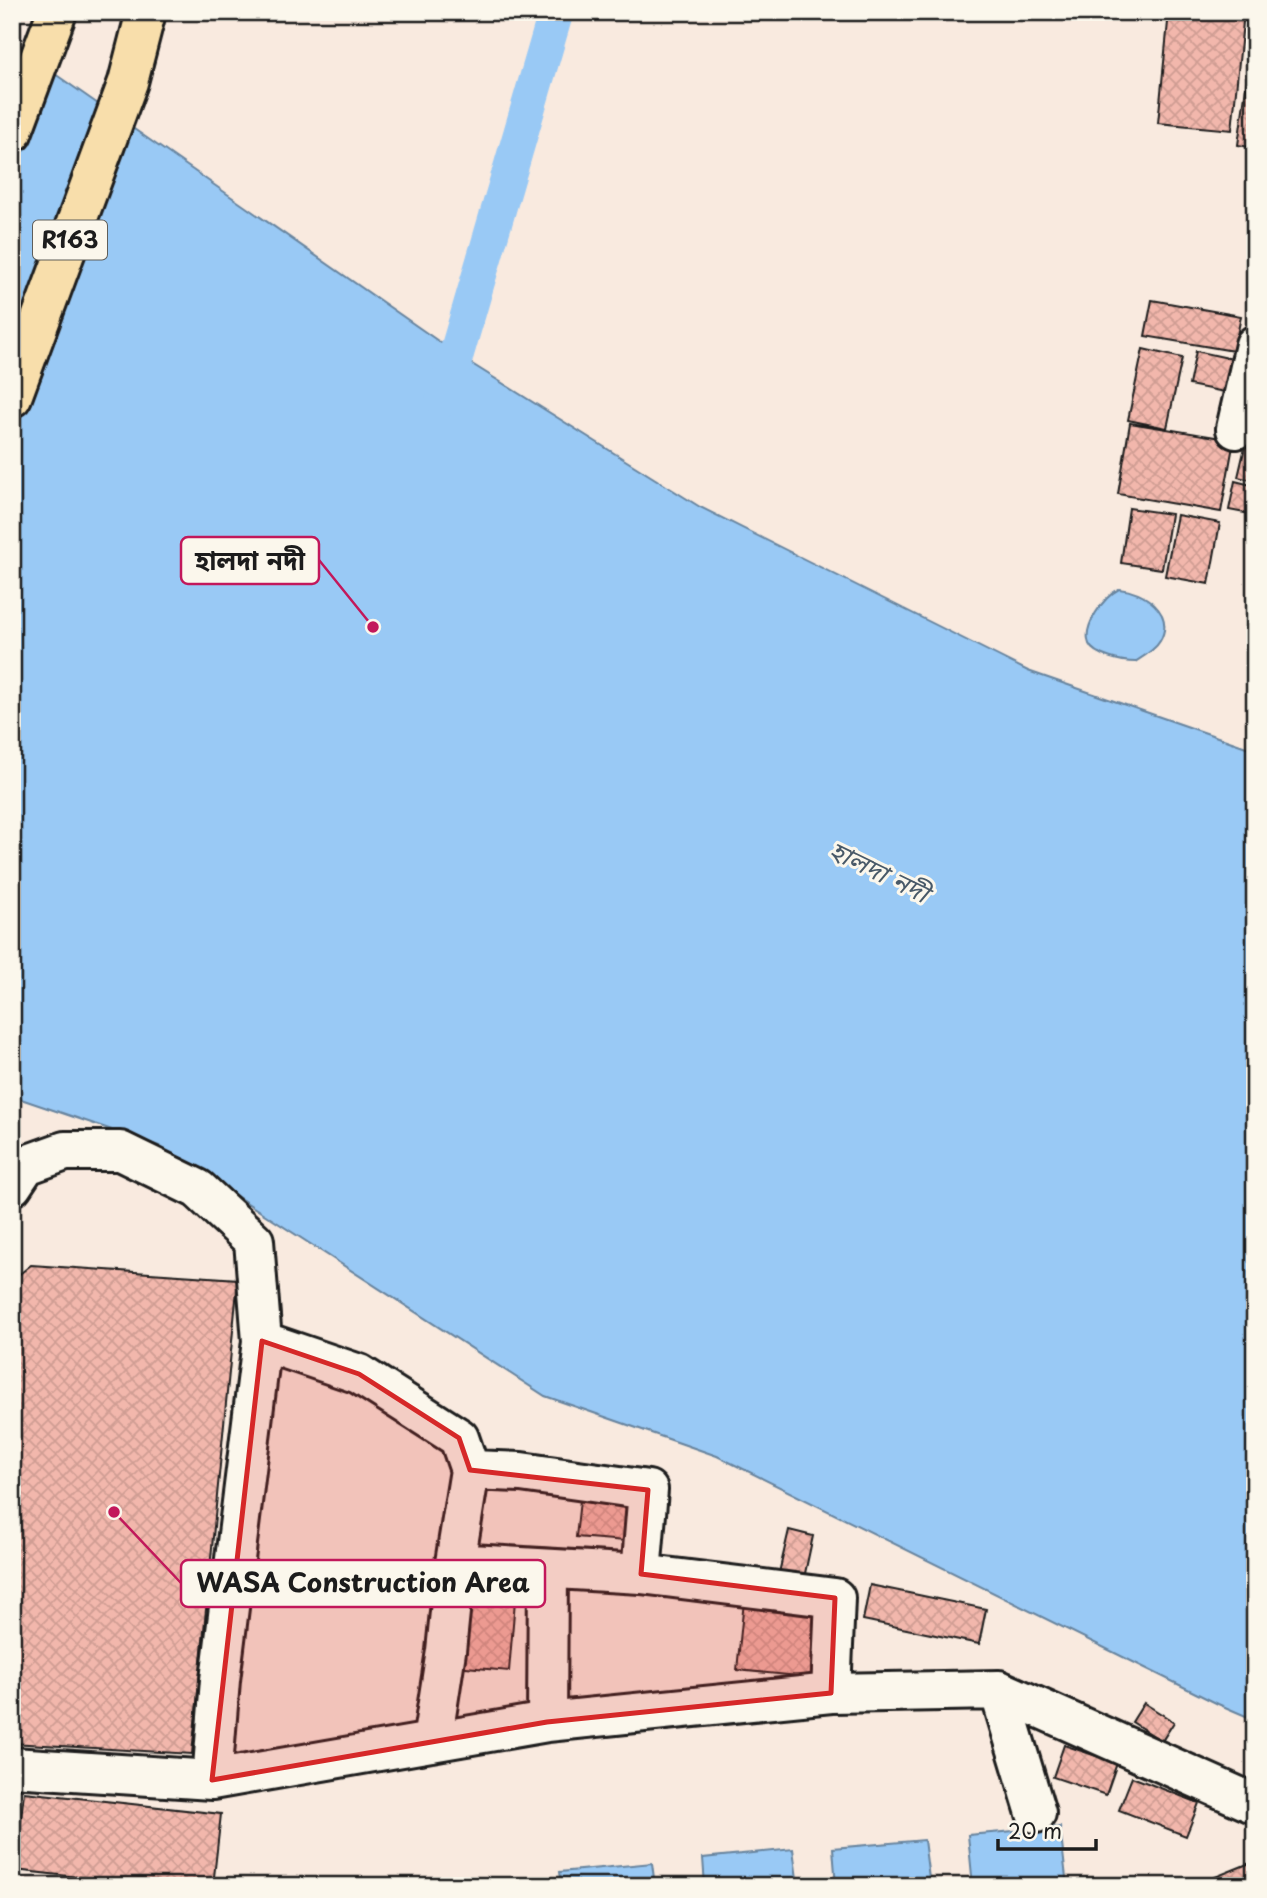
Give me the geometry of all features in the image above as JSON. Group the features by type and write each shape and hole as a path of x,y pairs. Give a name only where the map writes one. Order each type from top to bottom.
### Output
{"main road":[{"path":"12,132 57,12"},
{"name":"R163","path":"12,397 128,82 146,12"}],"street":[{"path":"1236,429 1255,345"},
{"path":"12,1186 26,1165 65,1151 120,1151 198,1189 254,1241 262,1341 220,1680 212,1780"},
{"path":"262,1341 359,1374 459,1438 470,1470 432,1742"},
{"path":"470,1470 521,1472 648,1490 641,1574"},
{"path":"455,1563 641,1574 835,1598 831,1693"},
{"path":"547,1722 548,1570"},
{"path":"12,1767 212,1780 547,1722 831,1693 999,1690 1255,1804"},
{"path":"999,1690 1035,1813"}],"highlighted area":[{"path":"262,1341 359,1374 459,1438 470,1470 648,1490 641,1574 835,1598 831,1693 547,1722 212,1780"}],"water":[{"path":"12,44 464,359 700,507 1028,671 1255,750 1255,1720 717,1456 545,1396 159,1146 12,1096"},
{"path":"1119,589 1147,599 1160,612 1164,621 1164,631 1158,644 1135,662 1103,655 1089,644 1091,621 1107,598"},
{"path":"1060,1827 1067,1886 973,1886 968,1835"},
{"path":"924,1840 930,1886 836,1886 833,1848"},
{"path":"793,1849 798,1886 705,1886 703,1858"},
{"path":"652,1863 655,1886 562,1886 560,1872"}],"building":[{"path":"1169,12 1244,12 1232,130 1158,123"},
{"path":"1251,12 1255,13 1255,46 1248,46"},
{"path":"1250,59 1255,59 1255,148 1238,145"},
{"path":"1152,300 1241,316 1234,351 1145,336"},
{"path":"1143,349 1182,358 1167,428 1128,420"},
{"path":"1196,351 1242,361 1235,394 1189,385"},
{"path":"1130,423 1234,440 1221,512 1118,494"},
{"path":"1248,434 1255,436 1255,481 1238,477"},
{"path":"1235,481 1255,486 1255,515 1229,510"},
{"path":"1129,508 1171,514 1162,569 1121,563"},
{"path":"1177,515 1220,523 1209,584 1165,576"},
{"path":"31,1265 238,1279 192,1754 12,1743 12,1280"},
{"path":"581,1491 642,1496 638,1542 576,1537"},
{"path":"789,1530 813,1536 804,1578 779,1573"},
{"path":"463,1572 517,1577 509,1671 455,1666"},
{"path":"870,1585 986,1609 979,1644 863,1620"},
{"path":"744,1601 827,1609 820,1678 737,1670"},
{"path":"1144,1703 1174,1722 1162,1741 1132,1722"},
{"path":"1064,1745 1117,1763 1106,1795 1053,1777"},
{"path":"1132,1777 1199,1803 1186,1836 1119,1810"},
{"path":"24,1792 221,1814 213,1886 157,1886 15,1870"},
{"path":"1255,1861 1255,1886 1193,1886"}],"waterway":[{"path":"443,400 556,12"}],"place":[{"name":"হালদা নদী","path":"373,627"},
{"name":"WASA Construction Area","path":"114,1512"}]}
